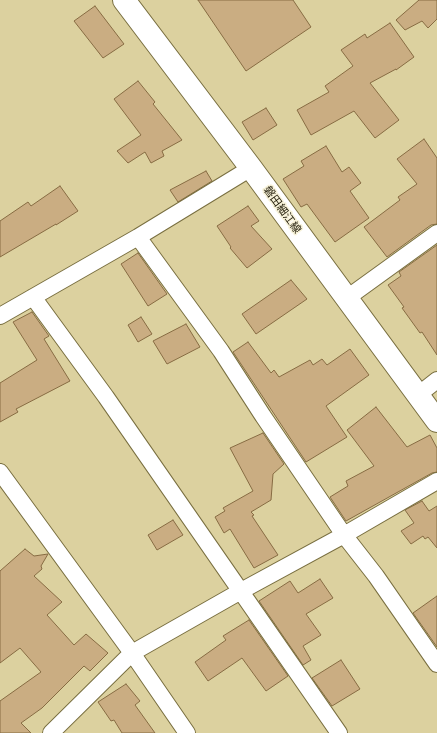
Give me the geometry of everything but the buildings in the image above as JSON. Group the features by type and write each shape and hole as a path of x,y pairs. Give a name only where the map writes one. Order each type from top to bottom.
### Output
{"main road":[{"name":"磐田細江線","path":"124,0 251,168 437,421"}],"street":[{"path":"0,316 138,237 251,168"},
{"path":"347,298 437,233"},
{"path":"138,237 221,351 263,416 323,502 344,535 376,576 437,664"},
{"path":"33,297 241,590 339,733"},
{"path":"418,395 437,380"},
{"path":"0,472 132,653 187,733"},
{"path":"51,733 132,653 241,590 344,535 437,481"}]}
